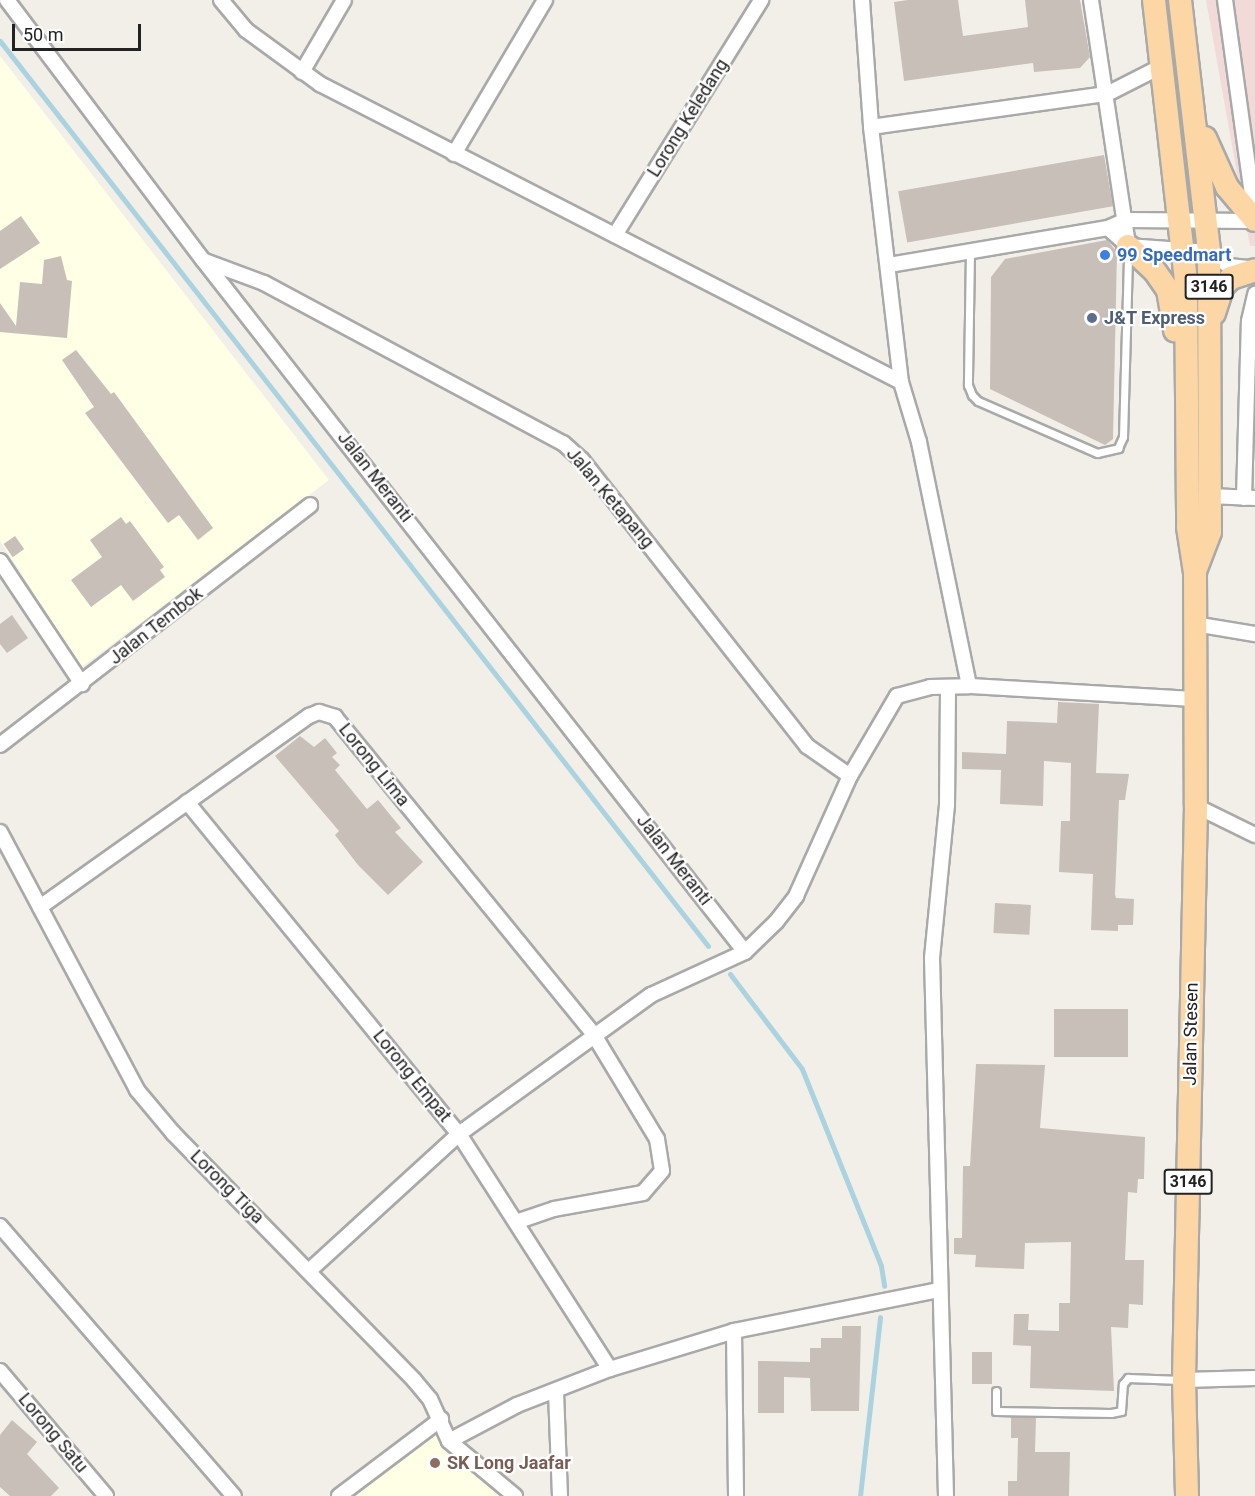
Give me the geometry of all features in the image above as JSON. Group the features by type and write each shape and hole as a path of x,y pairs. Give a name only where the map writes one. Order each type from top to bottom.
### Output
{"main road":[{"name":"3146","path":"1154,0 1164,65 1186,283 1188,527 1195,573"},
{"name":"3146","path":"1179,0 1209,252 1210,532 1195,573"},
{"path":"1182,24 1206,142 1227,187 1255,219"},
{"path":"1128,246 1154,270 1168,290 1187,430"},
{"path":"1210,334 1223,286 1231,279 1255,269"},
{"name":"Jalan Stesen","path":"1187,1496 1184,1380 1196,806 1195,573"}],"street":[{"name":"Jalan Meranti","path":"7,0 203,260 482,612 745,952"},
{"path":"221,0 246,30 302,72 454,154 901,382"},
{"path":"302,72 344,0"},
{"path":"454,154 545,0"},
{"name":"Lorong Keledang","path":"615,235 761,0"},
{"path":"862,0 871,127 901,382 919,442 969,686"},
{"path":"1091,0 1126,220 1128,246"},
{"path":"889,265 1108,228 1126,220 1207,220 1227,224 1255,219 1225,0"},
{"path":"871,127 1107,94 1164,65"},
{"path":"1108,228 1128,246 1209,252 1229,266 1255,269"},
{"name":"Jalan Ketapang","path":"203,260 264,283 563,443 582,460 807,746 850,776"},
{"path":"1209,496 1250,498 1249,321 1255,294"},
{"name":"Jalan Tembok","path":"0,745 310,506"},
{"path":"0,561 82,684"},
{"path":"1195,624 1255,634"},
{"path":"310,1270 459,1134 651,995 745,952 776,922 796,896 850,776 897,696 948,687 969,686 1195,699"},
{"path":"946,1496 945,1328 940,1290 932,958 947,805 948,687"},
{"name":"Lorong Lima","path":"40,907 309,716 319,712 335,717 594,1035 657,1138 662,1171 643,1193 554,1209 516,1222"},
{"name":"Lorong Empat","path":"187,802 459,1134 610,1369"},
{"path":"1196,806 1255,835"},
{"name":"Lorong Tiga","path":"0,832 137,1090 173,1133 310,1270 414,1380 441,1419 449,1441"},
{"path":"0,1226 234,1496"},
{"path":"515,1496 449,1441 517,1405 556,1392 610,1369 734,1331 940,1290"},
{"path":"734,1331 736,1496"},
{"name":"Lorong Satu","path":"0,1371 106,1496"},
{"path":"1184,1380 1255,1378"},
{"path":"556,1392 560,1496"},
{"path":"339,1496 441,1419"}],"lane":[{"path":"970,251 968,386 972,395 978,401 1097,453 1118,448 1123,437 1128,246"},
{"path":"996,1391 996,1411 1111,1413 1121,1411 1128,1378 1184,1380"}],"shaded area":[{"path":"1206,0 1255,0 1255,246 1250,246"},
{"path":"0,56 329,480 82,667 0,541"},
{"name":"SK Long Jaafar","path":"442,1429 506,1496 349,1496"}],"building":[{"path":"958,0 963,36 1028,27 1025,0 1080,0 1090,57 1080,68 1034,72 1033,63 904,81 894,2"},
{"path":"1104,155 1113,206 907,243 898,191"},
{"path":"21,216 40,243 0,269 0,231"},
{"path":"1107,240 1117,252 1113,439 1105,445 990,389 991,277 1005,259"},
{"path":"61,256 67,280 72,281 67,338 0,332 0,303 16,326 20,282 42,284 44,260"},
{"path":"76,350 111,394 114,392 213,528 198,540 179,515 168,523 85,413 94,407 62,360"},
{"path":"121,517 126,524 130,521 164,567 160,570 165,577 133,601 121,585 91,607 71,580 102,557 90,540"},
{"path":"15,536 24,549 13,557 4,544"},
{"path":"12,615 28,638 7,653 0,644 0,624"},
{"path":"1058,702 1099,704 1096,773 1129,774 1125,800 1119,800 1115,894 1116,898 1134,899 1133,925 1118,925 1118,931 1091,930 1093,874 1059,872 1061,821 1070,821 1071,763 1044,761 1043,806 1000,804 1001,770 962,769 962,752 1006,754 1007,721 1057,723"},
{"path":"300,736 314,747 325,738 337,753 332,757 340,765 335,770 367,809 378,800 401,828 395,832 423,862 388,895 358,865 335,835 339,831 275,756"},
{"path":"995,903 1031,905 1029,935 993,933"},
{"path":"1054,1009 1128,1009 1128,1057 1054,1057"},
{"path":"976,1064 1045,1065 1040,1128 1145,1137 1144,1179 1138,1179 1137,1193 1128,1192 1125,1260 1144,1260 1143,1305 1129,1304 1128,1328 1111,1327 1114,1391 1030,1388 1031,1346 1013,1345 1014,1314 1029,1314 1028,1330 1059,1331 1059,1303 1070,1303 1071,1242 1025,1243 1024,1269 975,1267 976,1255 954,1254 954,1238 962,1238 963,1166 970,1166"},
{"path":"842,1326 861,1326 859,1411 811,1411 810,1378 784,1377 784,1413 758,1413 758,1361 810,1362 810,1348 821,1348 821,1338 842,1338"},
{"path":"972,1352 992,1352 992,1384 972,1384"},
{"path":"1011,1417 1036,1418 1035,1452 1070,1452 1069,1496 1008,1496 1008,1481 1017,1481 1018,1438 1011,1438"},
{"path":"12,1420 37,1442 27,1454 59,1488 51,1496 10,1496 0,1487 0,1435"}],"waterway":[{"path":"0,41 708,946"},
{"path":"730,974 802,1069 881,1266 884,1286"},
{"path":"860,1496 880,1317"}],"place":[{"name":"99 Speedmart","path":"1105,255"},
{"name":"J&T Express","path":"1092,318"},
{"name":"SK Long Jaafar","path":"435,1463"}]}
